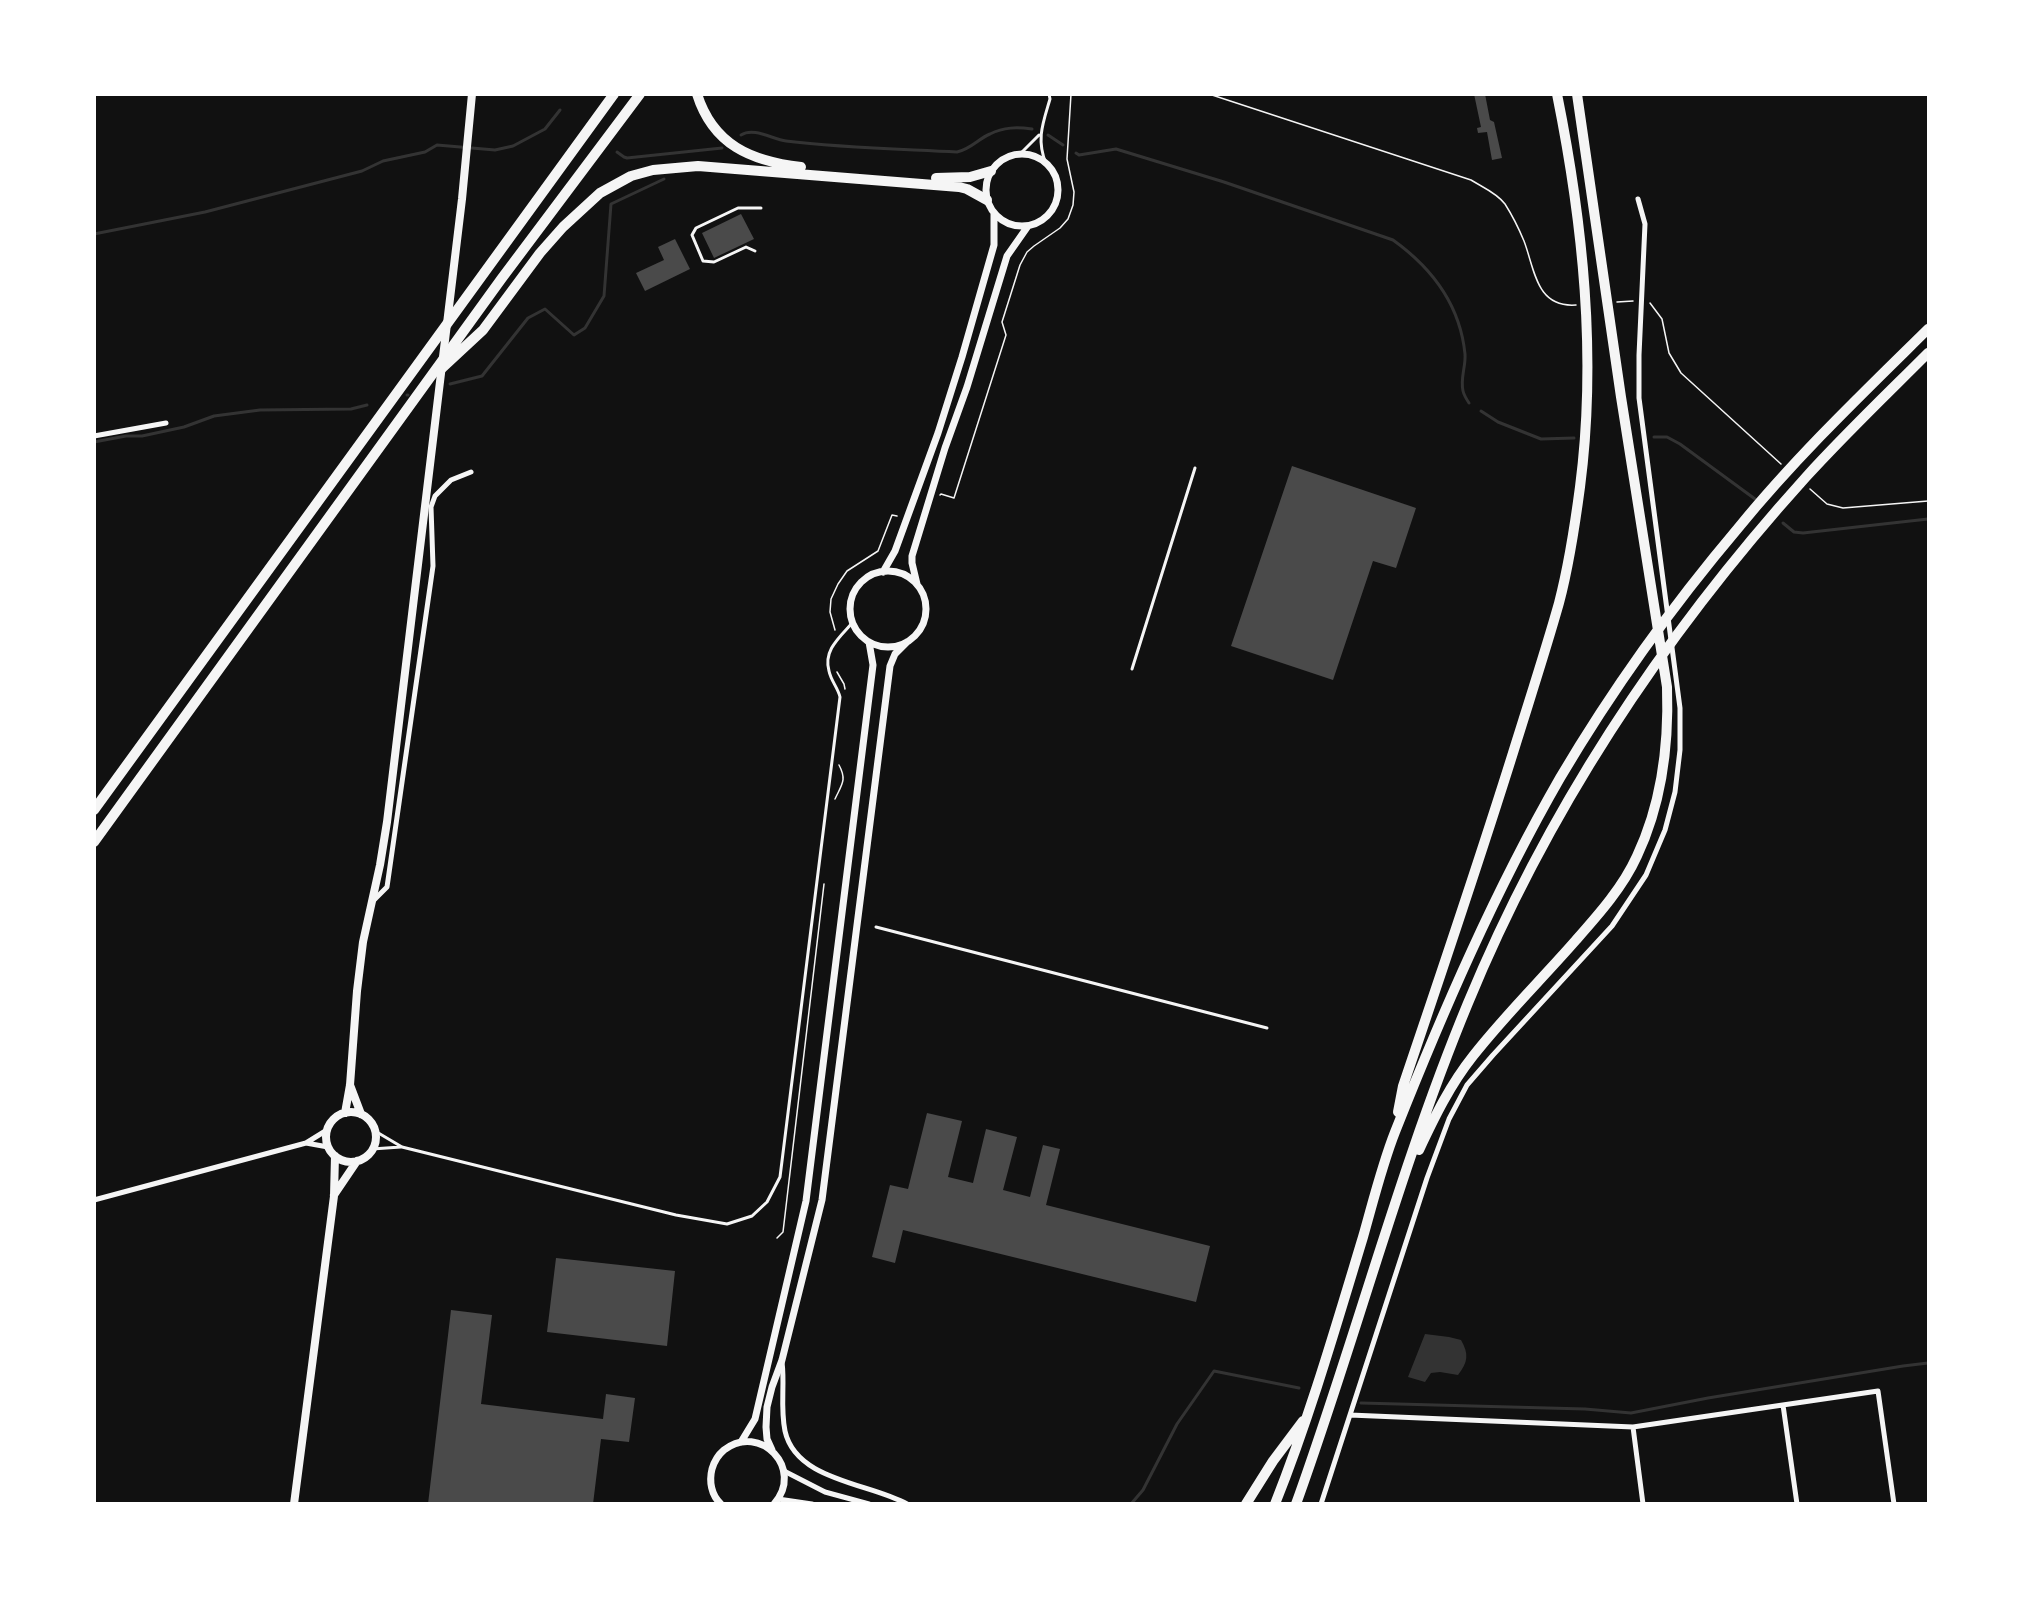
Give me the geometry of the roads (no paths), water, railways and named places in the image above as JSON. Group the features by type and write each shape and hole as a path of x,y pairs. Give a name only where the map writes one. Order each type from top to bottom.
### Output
{"highway":[{"path":"94,810 614,94"},
{"path":"94,842 423,386 640,94"},
{"path":"697,94 707,118 720,134 734,147 760,159 805,167 944,178 970,177 992,171"},
{"path":"1394,1135 1403,1086 1480,859 1559,602 1571,541 1584,446 1587,405 1586,332 1583,264 1577,207 1571,162 1557,94"},
{"path":"1397,1197 1441,1103 1455,1079 1594,920 1618,888 1637,857 1650,823 1664,768 1668,718 1667,687 1577,94"},
{"path":"423,386 483,330 563,226 600,193 631,176 669,167 720,167 959,187 987,200"},
{"path":"1275,1503 1309,1414 1394,1135 1472,948 1561,777 1652,639 1739,527 1810,447 1929,329"},
{"path":"1301,1503 1397,1197 1439,1076 1468,1002 1501,928 1534,863 1572,794 1609,734 1671,643 1743,549 1806,476 1929,353"},
{"path":"1246,1503 1273,1461 1309,1414"},
{"path":"1296,1503 1317,1447"}],"main road":[{"path":"345,1113 350,1085 363,942 382,854 462,199 472,94"},
{"path":"350,1085 360,1114 372,1124 376,1139 372,1149 364,1158 349,1162 335,1156 328,1147 327,1130 335,1118 345,1113 360,1114"},
{"path":"294,1503 334,1196 335,1156"},
{"path":"334,1196 357,1161"}],"street":[{"path":"1020,154 1031,156 1046,164 1055,177 1058,188 1057,198 1047,216 1038,223 1028,226 1015,226 1004,222 994,213 987,200 987,182 992,171 999,163 1020,154"},
{"path":"1321,1503 1427,1178 1456,1104 1467,1085 1493,1054 1612,926 1646,875 1665,830 1675,792 1680,750 1680,708 1639,398 1645,224 1638,199"},
{"path":"883,572 895,551 938,433 994,245 994,213"},
{"path":"917,584 912,556 927,505 967,387 1007,256 1028,226"},
{"path":"94,436 166,423"},
{"path":"371,903 387,887 433,566 431,507 435,496 452,480 471,472"},
{"path":"812,1503 776,1501 783,1490 784,1471 767,1439 767,1407 782,1360 822,1200 890,666 895,654 907,642 920,629 924,621 924,595 917,584 907,576 896,572 872,575 855,591 851,602 856,630 869,642 881,646 894,646 907,642"},
{"path":"741,1442 755,1419 807,1202 873,664 869,642"},
{"path":"395,744 405,764"},
{"path":"94,1200 306,1143 327,1130"},
{"path":"306,1143 328,1147"},
{"path":"782,1360 784,1378 782,1416 785,1434 797,1454 819,1471 896,1497 907,1503"},
{"path":"1350,1415 1633,1427 1878,1391 1894,1503"},
{"path":"1783,1405 1797,1503"},
{"path":"1633,1427 1643,1503"},
{"path":"721,1503 712,1489 710,1477 713,1464 724,1450 741,1442 752,1442 772,1450"},
{"path":"784,1471 825,1492 869,1503"}],"lane":[{"path":"1046,164 1041,149 1040,134 1050,94"},
{"path":"1020,154 1040,134"},
{"path":"755,252 746,247 708,263 703,261 693,235 696,228 738,208 761,208"},
{"path":"1132,669 1195,468"},
{"path":"375,1131 402,1147 676,1215 727,1224 752,1216 767,1202 780,1177 840,698 829,673 828,658 832,645 853,622"},
{"path":"876,927 1267,1028"},
{"path":"372,1149 402,1147"}],"waterway":[{"path":"94,234 205,212 362,171 383,161 425,152 437,145 495,150 513,146 545,129 560,110"},
{"path":"741,135 752,132 786,141 957,152 1000,130 1032,129"},
{"path":"1048,135 1063,145"},
{"path":"617,152 627,158 722,148"},
{"path":"1076,153 1079,155 1116,149 1224,182 1393,240 1432,275 1450,303 1462,336 1465,354 1462,386 1469,403"},
{"path":"450,384 482,376 528,318 545,309 574,335 585,328 604,296 611,204 664,179"},
{"path":"94,442 126,436 142,436 184,427 214,416 260,410 351,409 367,405"},
{"path":"1481,411 1498,422 1541,439 1574,438"},
{"path":"1654,437 1667,437 1680,444 1755,499"},
{"path":"1783,523 1794,532 1803,533 1928,519"},
{"path":"1361,1403 1585,1409 1631,1413 1708,1398 1928,1363"},
{"path":"1131,1504 1143,1490 1177,1424 1214,1371 1299,1388"}]}
